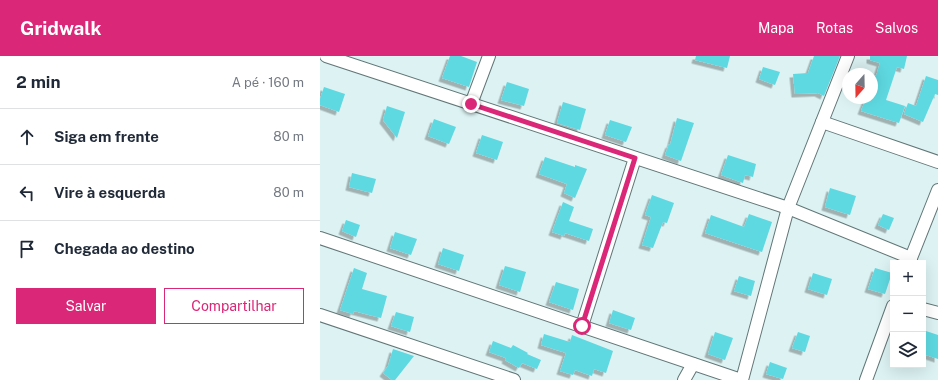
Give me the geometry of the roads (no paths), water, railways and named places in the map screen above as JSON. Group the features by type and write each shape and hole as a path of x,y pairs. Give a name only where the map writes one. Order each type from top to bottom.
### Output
{"street":[{"path":"326,56 788,208 910,260 938,190"},
{"path":"471,104 489,56"},
{"path":"320,238 742,380 788,208 848,56"},
{"path":"822,122 938,162"},
{"path":"582,326 635,158"},
{"path":"926,310 938,313"},
{"path":"866,380 890,314"},
{"path":"320,315 514,380"},
{"path":"684,380 693,364"}]}
